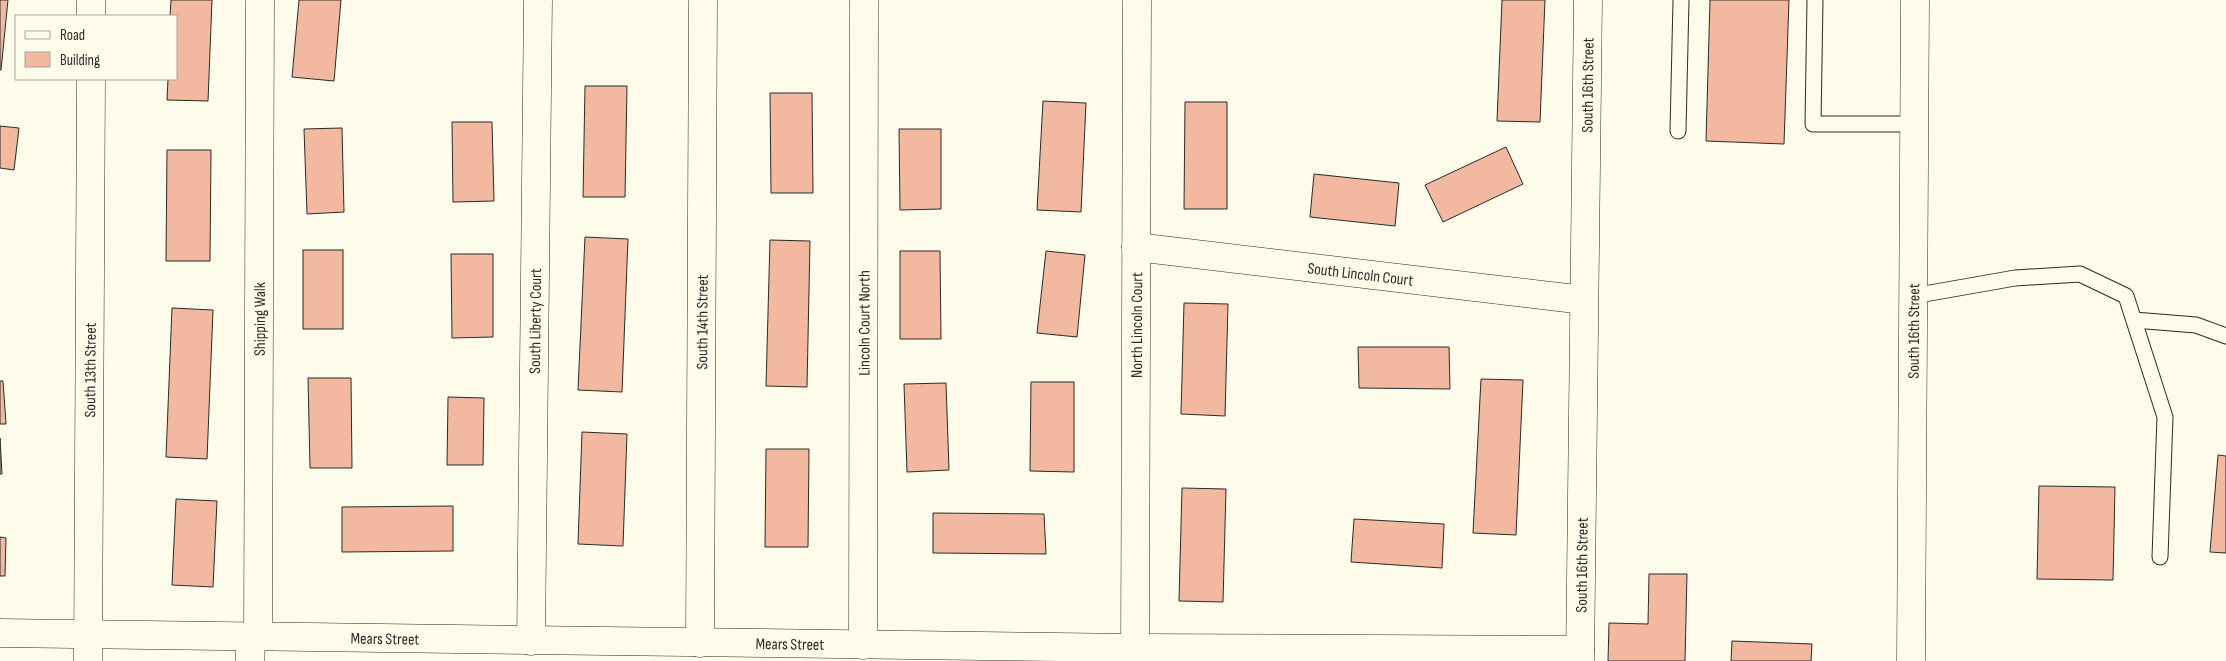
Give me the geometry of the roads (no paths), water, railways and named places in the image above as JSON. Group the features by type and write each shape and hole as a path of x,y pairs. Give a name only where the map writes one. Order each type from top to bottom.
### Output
{"street":[{"path":"91,0 91,15"},
{"name":"Shipping Walk","path":"253,645 260,0"},
{"name":"South Liberty Court","path":"531,641 538,0"},
{"name":"South 14th Street","path":"700,643 703,0"},
{"name":"Lincoln Court North","path":"863,645 864,0"},
{"name":"North Lincoln Court","path":"1135,655 1137,0"},
{"name":"South 16th Street","path":"1580,656 1588,0"},
{"name":"South 16th Street","path":"1911,661 1915,0"},
{"name":"South 13th Street","path":"88,661 91,80"},
{"name":"South Lincoln Court","path":"1136,247 1584,300"},
{"name":"Mears Street","path":"0,633 88,634 253,645 531,641 863,645 1135,655 1580,656"}],"lane":[{"path":"1678,131 1681,0"},
{"path":"1815,0 1813,124 1914,124"},
{"path":"1913,296 2015,278 2080,274 2126,296 2165,417 2160,557"},
{"path":"2134,320 2196,325 2226,336"}]}
